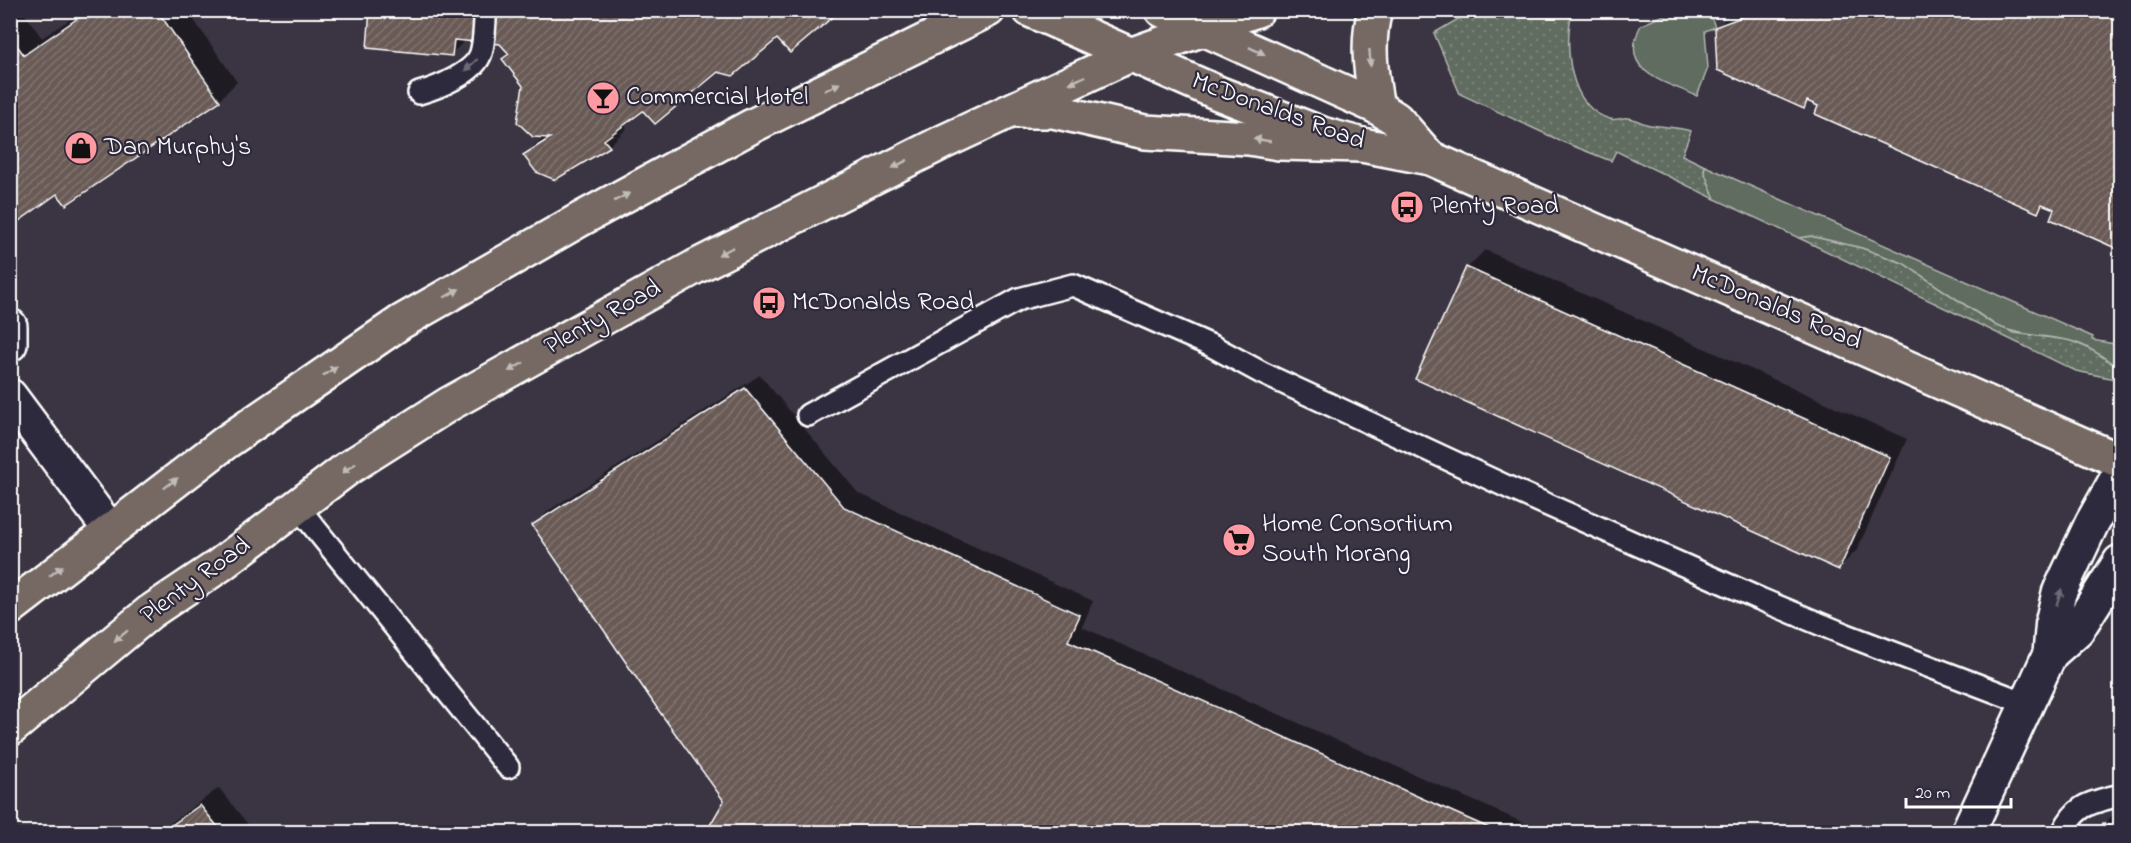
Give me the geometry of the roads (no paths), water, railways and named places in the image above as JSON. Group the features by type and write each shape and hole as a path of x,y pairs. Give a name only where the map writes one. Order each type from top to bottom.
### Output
{"main road":[{"path":"10,608 226,442 401,322 581,219 742,132 988,10"},
{"name":"McDonalds Road","path":"1030,10 1130,56 1322,134 1362,145 1430,158 2121,461"},
{"name":"McDonalds Road","path":"1162,10 1377,107 1396,119 1430,158"},
{"name":"Plenty Road","path":"10,729 150,612 220,565 348,468 449,404 685,273 943,142 1130,56 1204,27 1257,10"},
{"path":"1375,10 1370,30 1369,52 1377,107"},
{"path":"1013,111 1053,111 1152,133 1249,138 1279,143 1362,145"}],"street":[{"path":"10,326 10,344"},
{"path":"10,396 110,530"},
{"path":"2050,654 2053,619 2059,593 2092,523 2121,473"},
{"path":"1968,832 2025,703 2050,654 2077,630 2121,562"}],"lane":[{"path":"419,93 440,88 476,64 481,54 486,10"},
{"path":"808,415 1019,299 1073,285 1202,342 1282,382 1512,489 1719,581 1844,634 2025,703"},
{"path":"297,506 508,767"},
{"path":"2063,832 2070,817 2079,808 2121,795"}],"place":[{"name":"Commercial Hotel","path":"603,98"},
{"name":"Dan Murphy's","path":"81,148"},
{"name":"Plenty Road","path":"1407,207"},
{"name":"McDonalds Road","path":"769,303"},
{"name":"Home Consortium South Morang","path":"1239,540"}]}
